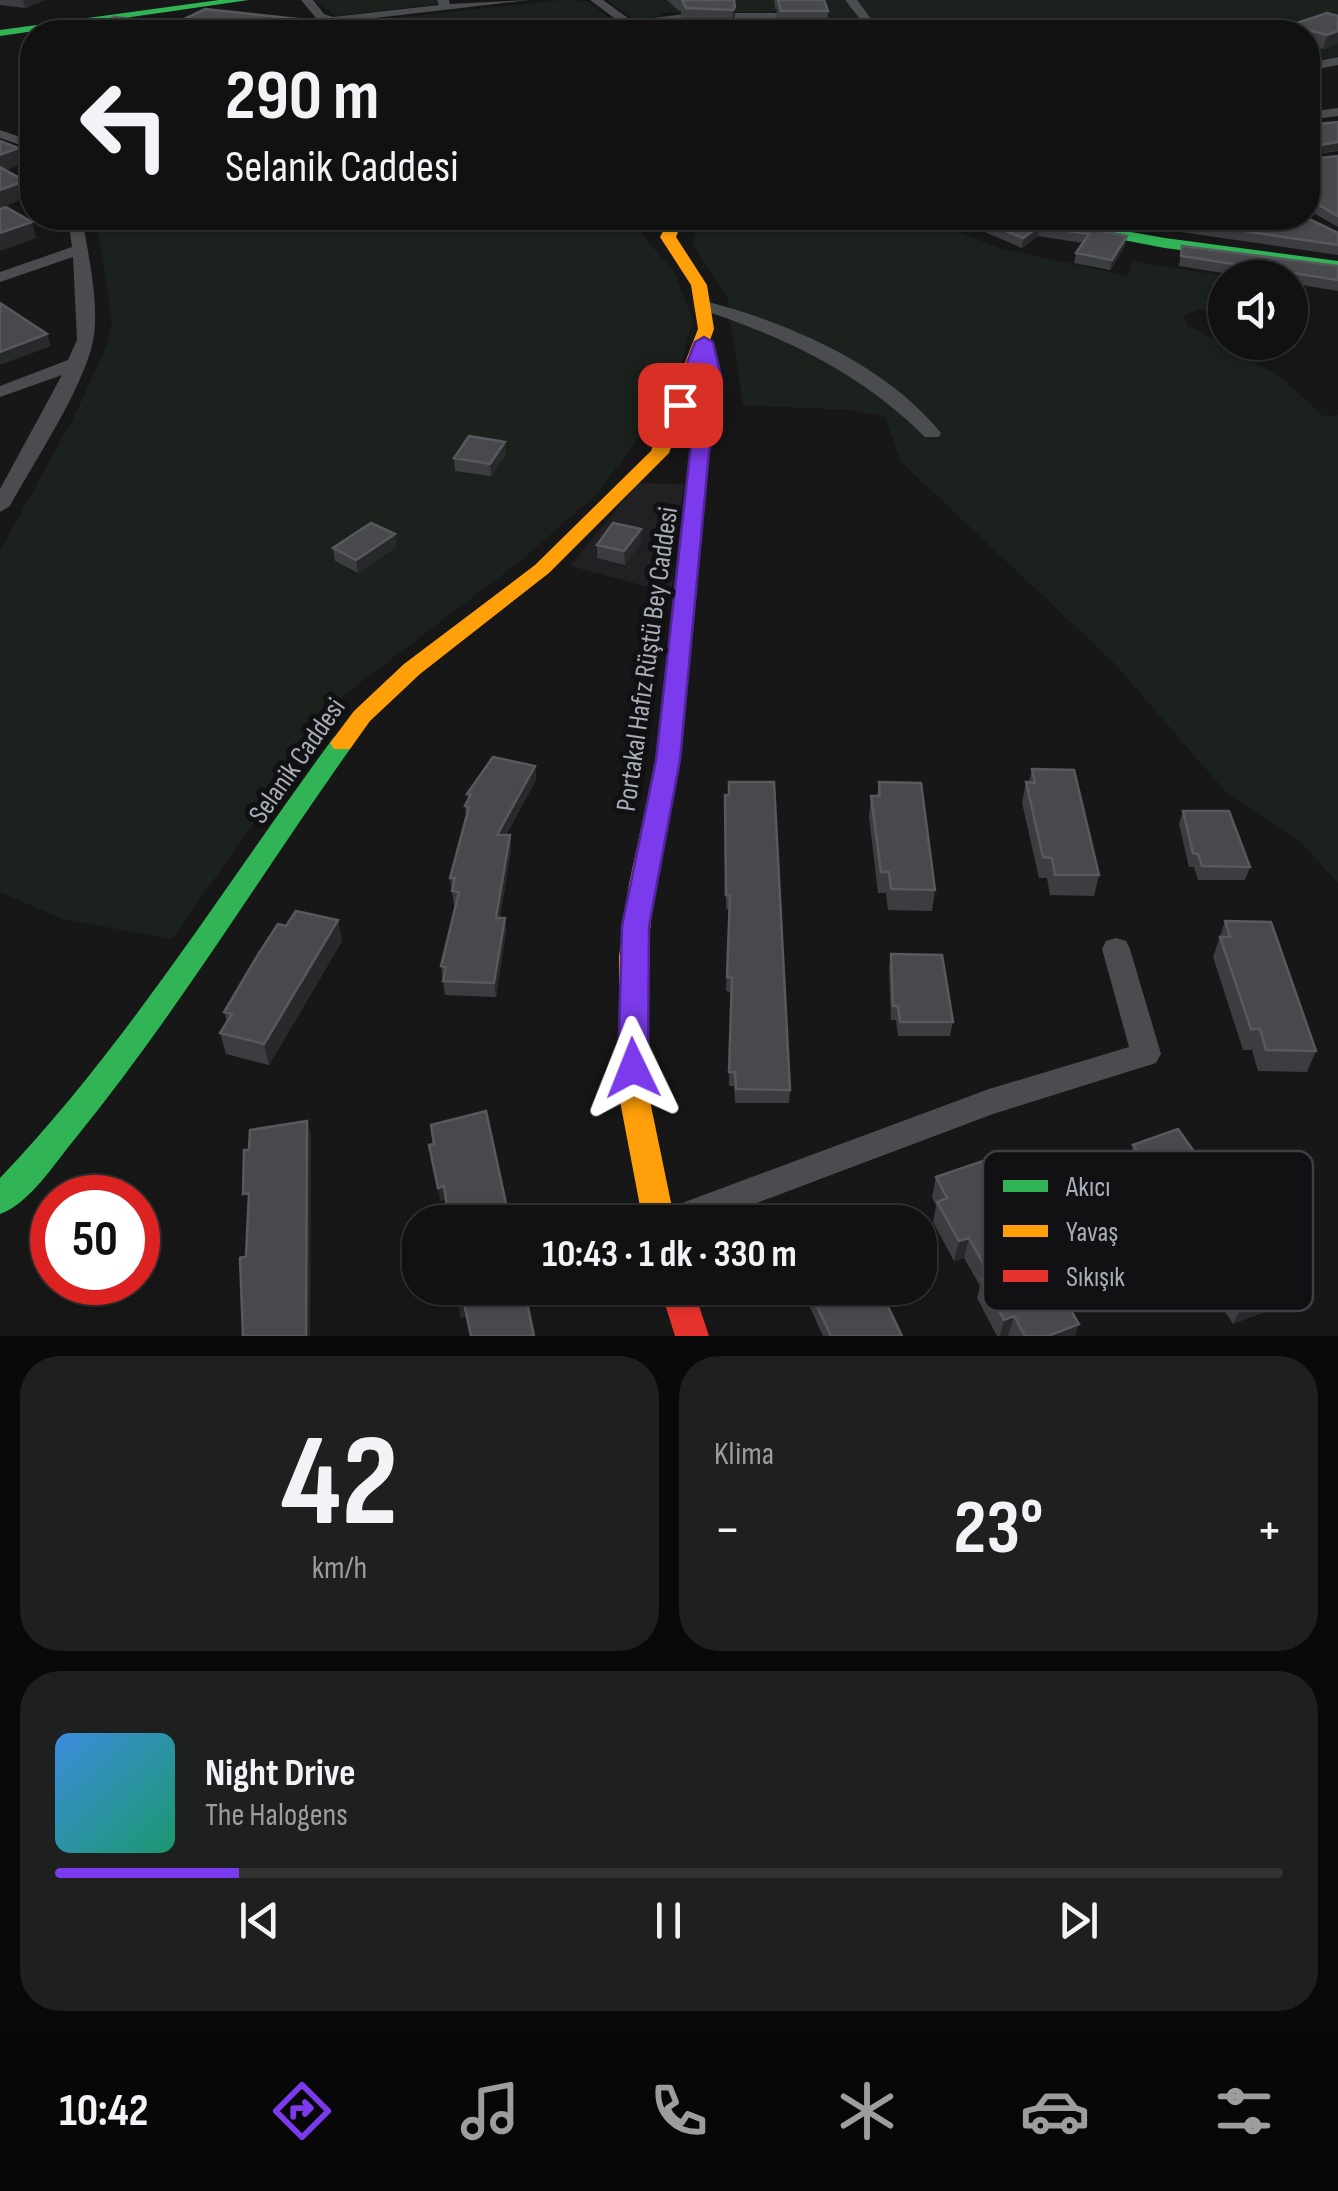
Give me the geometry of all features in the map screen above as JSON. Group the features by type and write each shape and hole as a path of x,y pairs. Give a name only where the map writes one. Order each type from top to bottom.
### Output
{"main road":[{"path":"65,20 211,0"},
{"path":"75,20 243,0"},
{"path":"671,230 668,237 699,284 705,306 704,342"},
{"path":"1095,230 1338,266"},
{"name":"Selanik Caddesi","path":"0,1200 41,1159 162,1004 308,787 362,716 412,670 542,570 660,452 704,342"},
{"name":"Portakal Hafız Rüştü Bey Caddesi","path":"655,1205 634,1096 633,957 642,884 668,760 700,453 713,381 704,342"},
{"path":"682,1305 692,1336"}],"street":[{"path":"307,0 320,16 332,20 444,4 524,0"},
{"path":"596,0 623,20"},
{"path":"850,0 866,20"},
{"path":"674,20 691,16 810,16"},
{"path":"0,506 8,477 77,363 86,330 77,230"},
{"path":"0,277 81,249"},
{"path":"705,306 783,332 849,367 900,401 932,433"},
{"path":"0,392 77,363"},
{"path":"715,1205 989,1102 1146,1054 1116,948"}],"shaded area":[{"path":"314,0 435,0 437,4 336,16"},
{"path":"561,0 587,1 613,20 374,20"},
{"path":"607,0 845,0 860,20 686,20 828,19 823,11 659,13 661,16 635,20"},
{"path":"856,0 1338,0 1338,56 1320,60 1320,20 872,20"},
{"path":"98,230 644,230 641,233 674,272 693,320 674,389 598,493 518,563 344,695 172,939 62,919 0,892 0,551 76,413 106,347 112,321"},
{"path":"695,230 952,230 1003,249 1128,276 1133,261 1208,273 1208,311 1198,310 1183,316 1187,325 1208,337 1208,360 1250,360 1282,378 1323,416 1338,415 1338,883 1302,844 1225,791 1113,662 901,462 885,417 849,410 743,405 727,297 693,244"},
{"path":"638,483 684,484 671,593 570,566"}],"building":[{"path":"682,0 734,0 735,7 686,8"},
{"path":"778,0 824,0 828,11 781,11"},
{"path":"205,9 307,20 182,20"},
{"path":"1327,13 1338,16 1338,31 1320,33 1320,20 1306,20"},
{"path":"1338,122 1338,142 1320,145 1320,124"},
{"path":"0,141 18,148 0,155"},
{"path":"1338,156 1338,216 1320,206 1320,158"},
{"path":"0,167 20,178 20,183 0,190"},
{"path":"6,207 20,215 20,226 0,233 0,209"},
{"path":"1320,224 1338,233 1338,245 1237,230 1320,230"},
{"path":"1004,230 1035,230 1023,238"},
{"path":"1060,230 1094,230 1127,236 1112,260 1076,253 1089,234"},
{"path":"1182,246 1291,260 1208,260 1181,256"},
{"path":"1308,262 1338,266 1338,280 1308,275"},
{"path":"0,303 47,334 0,352"},
{"path":"469,436 505,442 490,464 454,458"},
{"path":"371,523 395,534 356,560 333,548"},
{"path":"613,523 641,529 624,551 597,545"},
{"path":"493,757 535,766 497,835 510,835 496,918 505,918 494,983 443,981 446,967 441,966 459,892 452,891 455,878 450,878 469,807 465,806 471,794 467,794"},
{"path":"1032,769 1074,770 1099,875 1055,875 1052,858 1043,857 1026,782 1035,783"},
{"path":"729,782 774,782 790,1090 736,1089 735,1072 729,1072 732,978 727,977 730,896 726,895 725,795 729,795"},
{"path":"879,782 921,783 935,890 891,889 889,872 881,872 871,796 880,796"},
{"path":"1183,811 1229,811 1250,867 1202,866 1198,854 1193,853"},
{"path":"296,911 338,920 264,1044 220,1033 232,1014 224,1012 259,953 278,924 286,926"},
{"path":"1225,921 1271,922 1316,1051 1266,1050 1260,1029 1251,1029 1220,937 1230,937"},
{"path":"891,954 942,955 953,1022 900,1022 898,1006 893,1006"},
{"path":"486,1111 506,1205 447,1205 444,1186 438,1188 429,1145 434,1144 431,1125"},
{"path":"307,1121 306,1336 243,1336 240,1258 246,1256 249,1193 243,1194 244,1150 249,1150 250,1130"},
{"path":"1178,1129 1194,1151 1137,1151 1133,1145"},
{"path":"983,1161 983,1263 969,1238 959,1241 937,1202 947,1198 936,1177"},
{"path":"464,1305 528,1305 534,1336 471,1336"},
{"path":"816,1305 887,1305 902,1336 831,1336"},
{"path":"999,1311 1071,1311 1079,1324 1048,1336 1025,1336 1014,1316 1004,1320"}],"traffic: fast":[{"path":"96,20 243,0"},
{"path":"0,33 20,30"},
{"path":"1094,230 1338,266"},
{"path":"0,1200 49,1148 137,1036 342,743"}],"traffic: slow":[{"path":"342,743 362,716 412,669 542,569 660,453 706,329 699,285 668,237 671,230"},
{"path":"656,1205 634,1096 633,957 642,884 668,760 678,664"}],"traffic: jam":[{"path":"678,664 700,453 713,381 704,342"},
{"path":"682,1305 692,1336"}],"route":[{"path":"633,1068 635,926 668,760 700,453 713,381 704,342 680,405"}]}
